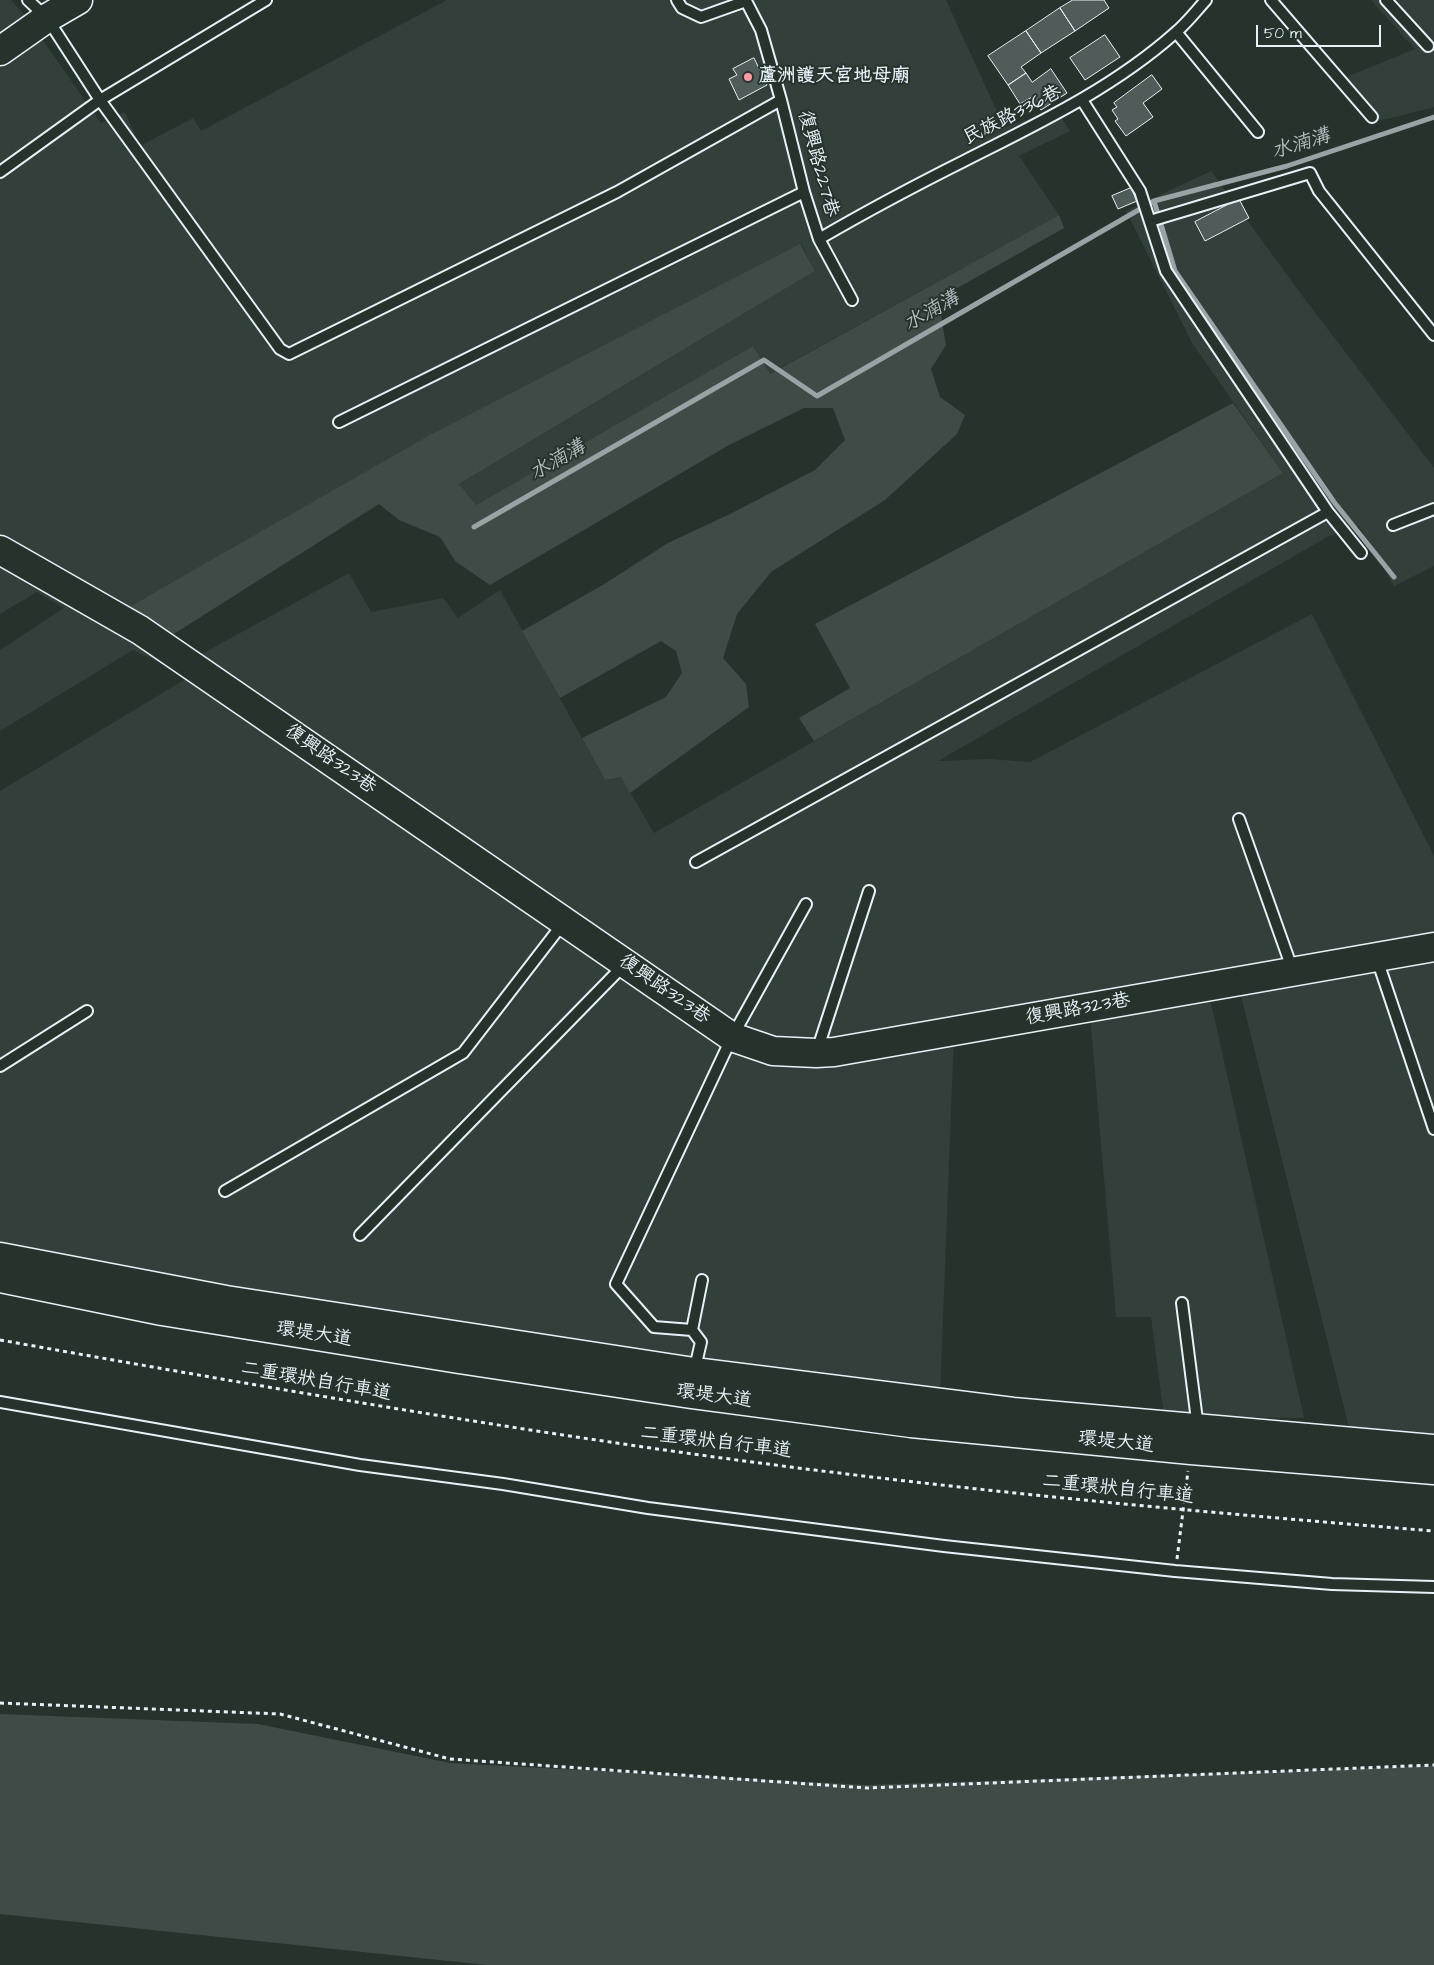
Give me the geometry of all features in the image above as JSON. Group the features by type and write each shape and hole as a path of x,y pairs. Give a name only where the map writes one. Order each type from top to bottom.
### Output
{"street":[{"path":"0,51 38,9 78,0"},
{"name":"復興路323巷","path":"0,550 140,630 732,1037 773,1051 816,1053 844,1050 1434,947"},
{"name":"環堤大道","path":"0,1257 236,1301 694,1372 1013,1412 1434,1449"},
{"name":"環堤大道","path":"0,1278 162,1311 459,1359 720,1398 911,1423 1200,1451 1434,1470"}],"lane":[{"path":"0,172 100,100 266,0"},
{"name":"復興路227巷","path":"677,0 682,8 701,17 746,2 760,30 782,100 804,192 819,239 852,300"},
{"name":"民族路336巷","path":"819,239 883,202 1018,135 1082,100 1129,70 1176,32 1206,0"},
{"path":"1271,0 1372,116"},
{"path":"1386,0 1428,46"},
{"path":"38,9 100,100 280,349 290,354 617,192 782,100"},
{"path":"1176,32 1258,132"},
{"path":"1082,100 1140,191 1166,271 1328,512 1361,553"},
{"path":"1150,221 1310,173 1318,191 1434,335"},
{"path":"339,422 804,192"},
{"path":"1393,526 1434,509"},
{"path":"696,862 1328,512"},
{"path":"1239,819 1293,972"},
{"path":"816,1053 869,891"},
{"path":"692,1330 654,1327 616,1284 732,1037 806,904"},
{"path":"225,1191 463,1053 564,921"},
{"path":"1377,957 1434,1129"},
{"path":"360,1235 626,964"},
{"path":"0,1066 87,1011"},
{"path":"694,1372 701,1342 692,1330 702,1280"},
{"path":"1182,1303 1198,1429"},
{"path":"0,1402 360,1465 503,1484 648,1508 944,1546 1175,1571 1332,1584 1434,1587"}],"path":[{"name":"二重環狀自行車道","path":"0,1340 314,1396 613,1443 929,1484 1184,1511 1434,1531"},
{"path":"1175,1571 1189,1469"},
{"path":"0,1703 280,1714 450,1759 867,1788 1434,1765"}],"shaded area":[{"path":"0,0 11,0 27,18 101,123 125,112 140,146 193,118 201,131 447,0 946,0 1004,127 1056,110 1070,131 1019,156 1059,215 769,374 753,346 476,505 459,484 815,271 801,244 125,609 200,655 349,573 371,612 443,598 458,618 500,590 605,780 621,777 654,833 1283,473 1192,343 1126,211 1211,171 1307,302 1434,468 1434,566 1394,586 1359,526 1329,536 938,761 989,759 1030,762 1312,614 1434,856 1434,1435 1350,1431 1239,988 1209,994 1304,1418 1164,1416 1151,1317 1116,1317 1090,1016 954,1034 940,1396 293,1301 0,1245 0,791 189,677 133,650 0,731 0,650 64,608 37,592 0,614"},
{"path":"1371,0 1434,0 1434,107 1370,123 1339,80 1415,49"},
{"path":"1059,215 1064,228 936,300 941,315 946,345 931,369 940,397 965,415 957,434 885,500 771,572 737,614 723,658 746,684 749,707 630,793 621,777 605,780 582,738 666,697 682,673 676,651 661,641 560,698 522,631 606,583 668,543 732,513 815,470 845,440 833,408 804,408 729,445 490,585 455,561 440,537 399,520 379,504 169,637 124,610 430,435 800,244 815,271 459,484 476,505 753,346 770,374"},
{"path":"1233,403 1283,473 814,741 799,718 850,688 815,624"},
{"path":"0,1714 258,1724 450,1763 866,1785 1434,1766 1434,1965 487,1965 0,1914"}],"building":[{"path":"1073,0 1104,0 1109,8 1075,31 1060,8"},
{"path":"1060,8 1075,31 1041,53 1026,31"},
{"path":"1026,31 1041,53 1021,67 1026,73 1008,85 988,56"},
{"path":"1105,35 1120,57 1085,80 1070,58"},
{"name":"蘆洲護天宮地母廟","path":"754,58 767,85 739,100 729,79 737,75 733,69"},
{"path":"1051,69 1067,93 1041,110 1032,97 1020,104 1008,85 1026,73 1032,82"},
{"path":"1152,75 1162,89 1143,103 1153,117 1126,136 1115,121 1118,119 1112,110 1117,107 1114,103"},
{"path":"1131,188 1137,201 1118,209 1112,196"},
{"path":"1239,199 1249,218 1205,241 1195,222"}],"waterway":[{"name":"水湳溝","path":"474,527 764,360 817,396 1154,201 1287,166 1434,117"},
{"path":"1154,201 1175,271 1334,502 1394,577"}],"place":[{"name":"蘆洲護天宮地母廟","path":"748,77"}]}
